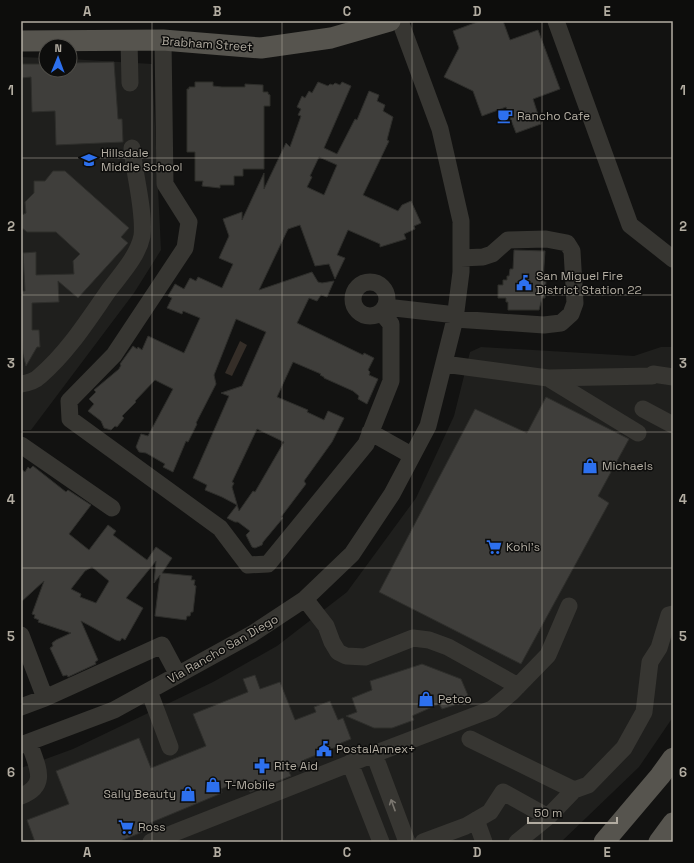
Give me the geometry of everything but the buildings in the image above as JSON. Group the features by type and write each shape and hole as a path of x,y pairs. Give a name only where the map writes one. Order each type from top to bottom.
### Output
{"main road":[{"name":"Brabham Street","path":"21,41 163,40 261,48 331,38 390,21"},
{"path":"604,842 655,782 673,758"},
{"path":"658,842 673,823"}],"street":[{"name":"Via Rancho San Diego","path":"25,743 114,710 252,634 305,599 352,554 392,494 428,426 456,317 461,258 461,221 440,129 400,21"},
{"path":"556,21 630,225 673,259"},
{"path":"129,40 130,83"},
{"path":"163,40 165,184 189,222 185,248 114,355 69,401 70,419 220,528 248,565 268,564 366,444 391,381 391,324 384,310 544,325 561,323 571,314 575,302 572,251 567,243 546,239 508,240 492,254 483,257 461,258"},
{"path":"21,384 40,377 72,342 135,255 142,237 142,218 133,168 132,148"},
{"path":"444,364 548,378 652,375 673,377"},
{"path":"548,378 638,433"},
{"path":"643,409 673,425"},
{"path":"370,432 411,456"},
{"path":"21,445 112,508"},
{"path":"305,599 326,626 332,642 338,652 346,656 365,657 414,638 429,640 448,647 518,686"},
{"path":"151,842 350,763 492,709 518,686 548,655 569,606"},
{"path":"517,842 548,816 574,790 588,786 624,748 644,712 650,662 659,648 670,615 673,614"},
{"path":"21,635 45,698"},
{"path":"21,707 45,698 162,644 178,675"},
{"path":"149,691 170,747"},
{"path":"470,739 574,790"},
{"path":"21,796 32,792 38,784 40,776 25,743"},
{"path":"374,754 407,842"},
{"path":"350,763 381,842"},
{"path":"423,842 476,820 490,812 503,792 548,816"},
{"path":"476,820 484,842"}],"shaded area":[{"name":"Hillsdale Middle School","path":"21,57 38,58 38,78 78,78 78,59 152,64 161,250 134,293 31,430 21,430"},
{"path":"240,341 247,345 232,376 225,373"},
{"path":"481,347 634,356 661,347 673,347 673,717 639,767 561,842 21,842 21,768 73,749 213,682 277,646 347,592 416,498 454,416 470,352"}],"place":[{"name":"Rancho Cafe","path":"505,116"},
{"name":"Hillsdale Middle School","path":"89,160"},
{"name":"San Miguel Fire District Station 22","path":"524,283"},
{"name":"Michaels","path":"590,466"},
{"name":"Kohl's","path":"494,547"},
{"name":"Petco","path":"426,699"},
{"name":"PostalAnnex+","path":"324,749"},
{"name":"Rite Aid","path":"262,766"},
{"name":"T-Mobile","path":"213,785"},
{"name":"Sally Beauty","path":"188,794"},
{"name":"Ross","path":"126,827"}]}
